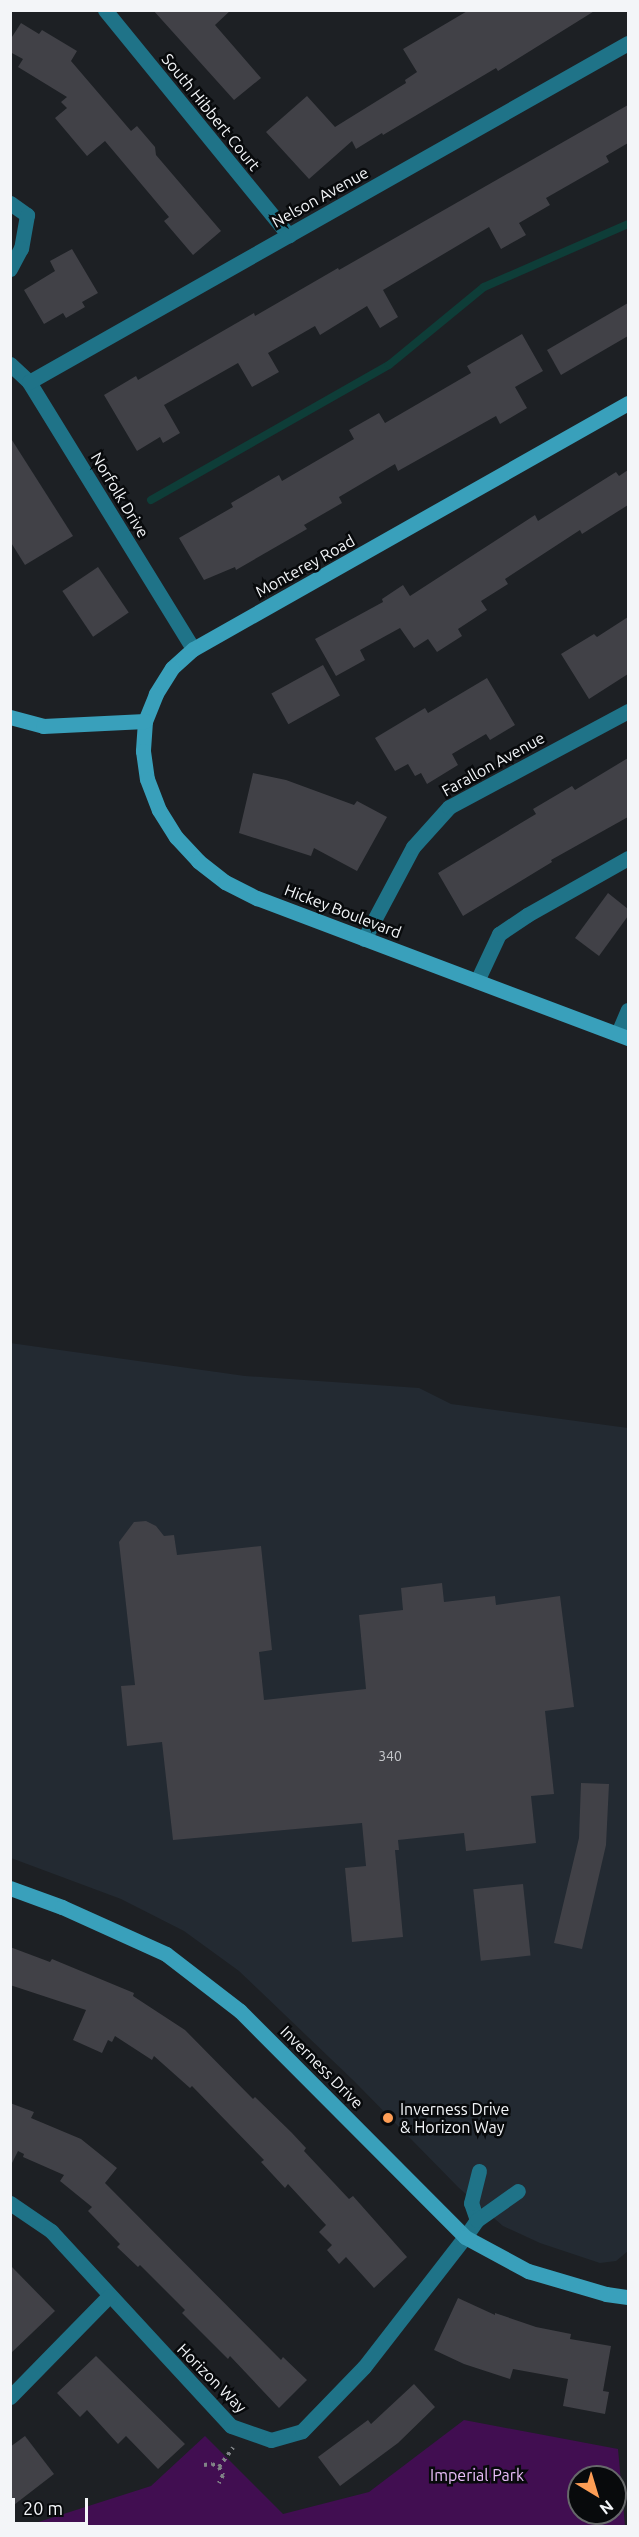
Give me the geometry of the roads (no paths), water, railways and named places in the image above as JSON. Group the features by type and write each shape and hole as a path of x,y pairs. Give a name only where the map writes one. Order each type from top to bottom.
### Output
{"main road":[{"name":"Monterey Road","path":"145,722 156,694 172,668 193,649 628,403"},
{"path":"10,717 43,726 145,722"},
{"name":"Hickey Boulevard","path":"145,722 143,751 147,780 159,810 176,837 198,861 225,882 257,898 623,1036"},
{"name":"Inverness Drive","path":"10,1888 62,1907 166,1954 240,2011 465,2237 528,2271 606,2294 628,2297"}],"street":[{"name":"South Hibbert Court","path":"105,10 289,236"},
{"name":"Nelson Avenue","path":"29,382 628,43"},
{"path":"10,203 27,215 21,248 10,269"},
{"name":"Norfolk Drive","path":"10,364 29,382 193,649"},
{"name":"Farallon Avenue","path":"364,939 412,847 449,807 628,711"},
{"path":"477,981 499,934 527,915 628,858"},
{"path":"623,1036 628,1010"},
{"path":"477,2220 471,2204 479,2171"},
{"name":"Horizon Way","path":"10,2203 51,2231 231,2426 271,2440 302,2431 356,2375 477,2220 518,2191"},
{"path":"10,2397 109,2296"}],"waterway":[{"path":"151,500 389,365 484,287 628,224"}],"place":[{"name":"Inverness Drive & Horizon Way","path":"388,2118"}],"park label":[{"name":"Imperial Park","path":"477,2475"}]}
